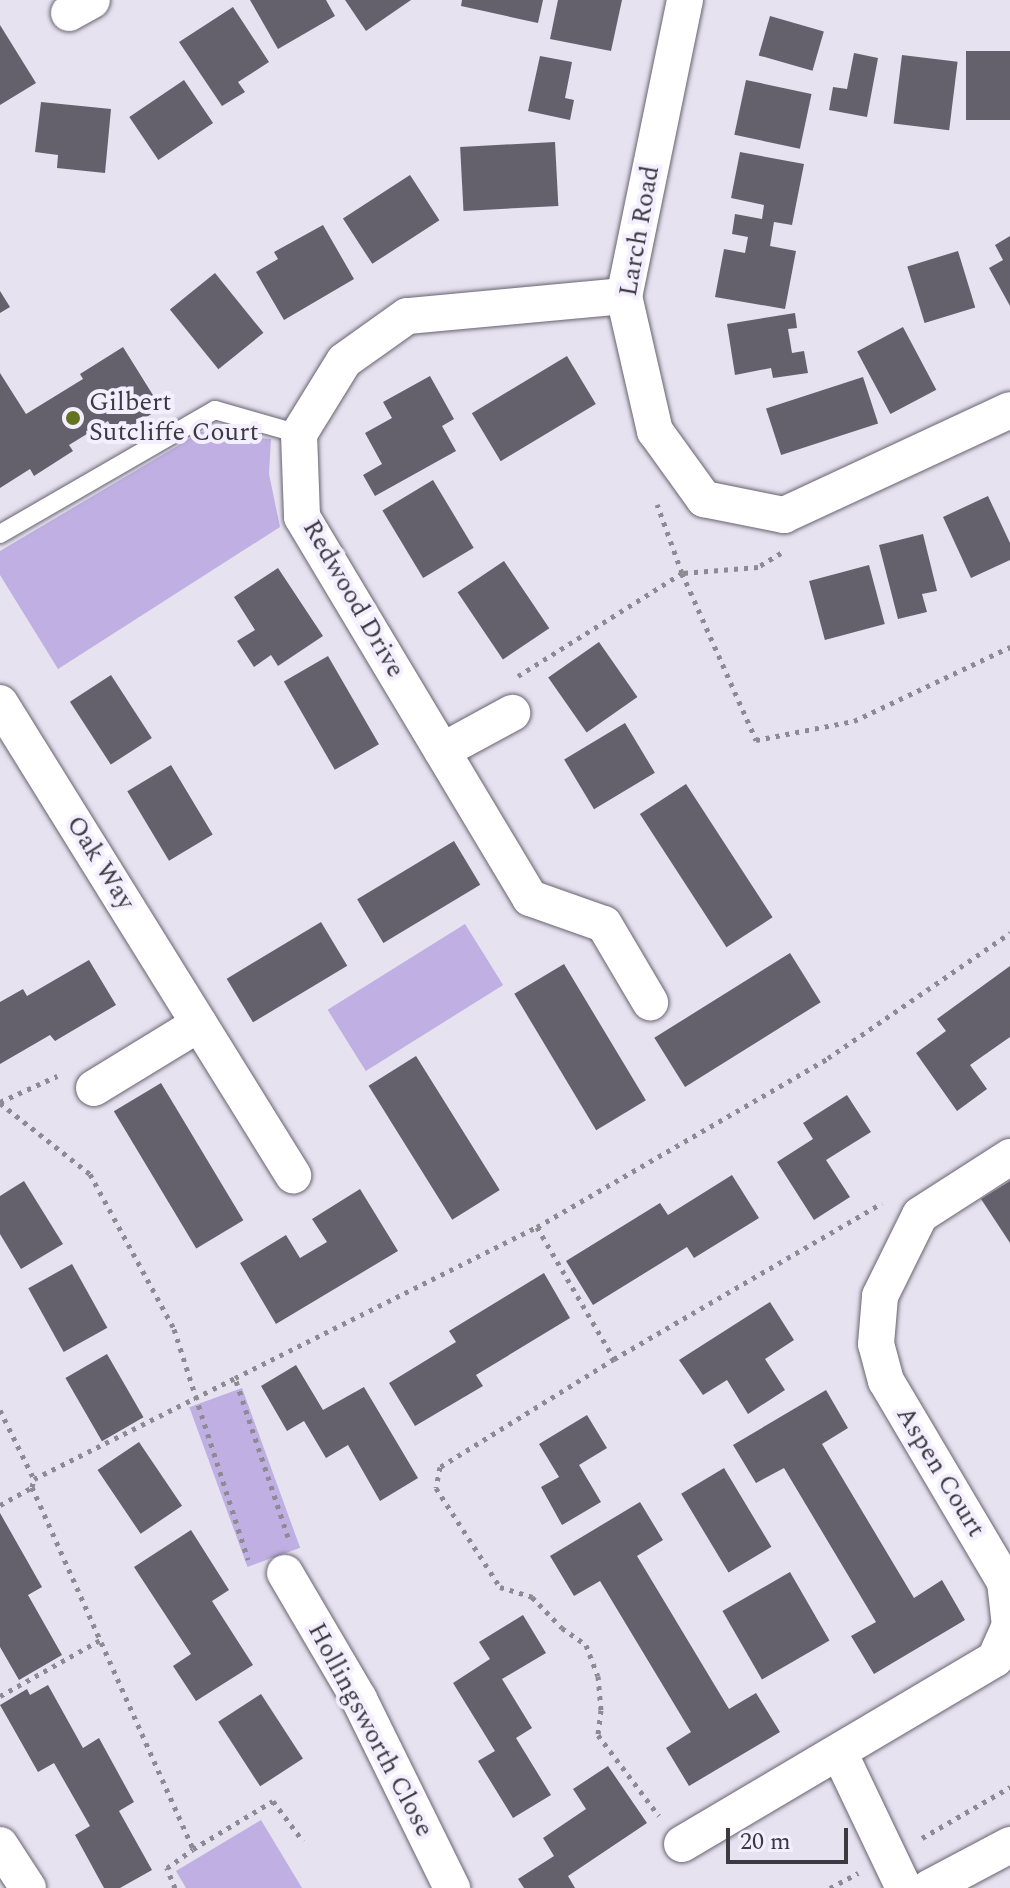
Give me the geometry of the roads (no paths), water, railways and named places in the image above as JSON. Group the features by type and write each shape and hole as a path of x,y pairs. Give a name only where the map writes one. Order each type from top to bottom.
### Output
{"street":[{"name":"Larch Road","path":"685,0 624,296 655,431 704,499 784,515 1010,410"},
{"path":"299,434 344,361 407,316 624,296"},
{"name":"Redwood Drive","path":"299,434 302,517 530,898 604,924 650,1002"},
{"name":"Oak Way","path":"0,703 293,1175"},
{"path":"442,751 512,713"},
{"path":"94,1088 199,1024"},
{"name":"Aspen Court","path":"682,1844 995,1659 1010,1626 1005,1582 886,1381 876,1344 880,1296 920,1215 1010,1157"},
{"name":"Hollingsworth Close","path":"285,1573 359,1699 452,1888"},
{"path":"839,1752 904,1888"},
{"path":"0,1845 28,1888"},
{"path":"929,1888 1010,1845"}],"lane":[{"path":"0,534 215,410 299,434"}],"place":[{"name":"Gilbert Sutcliffe Court","path":"73,418"}]}
